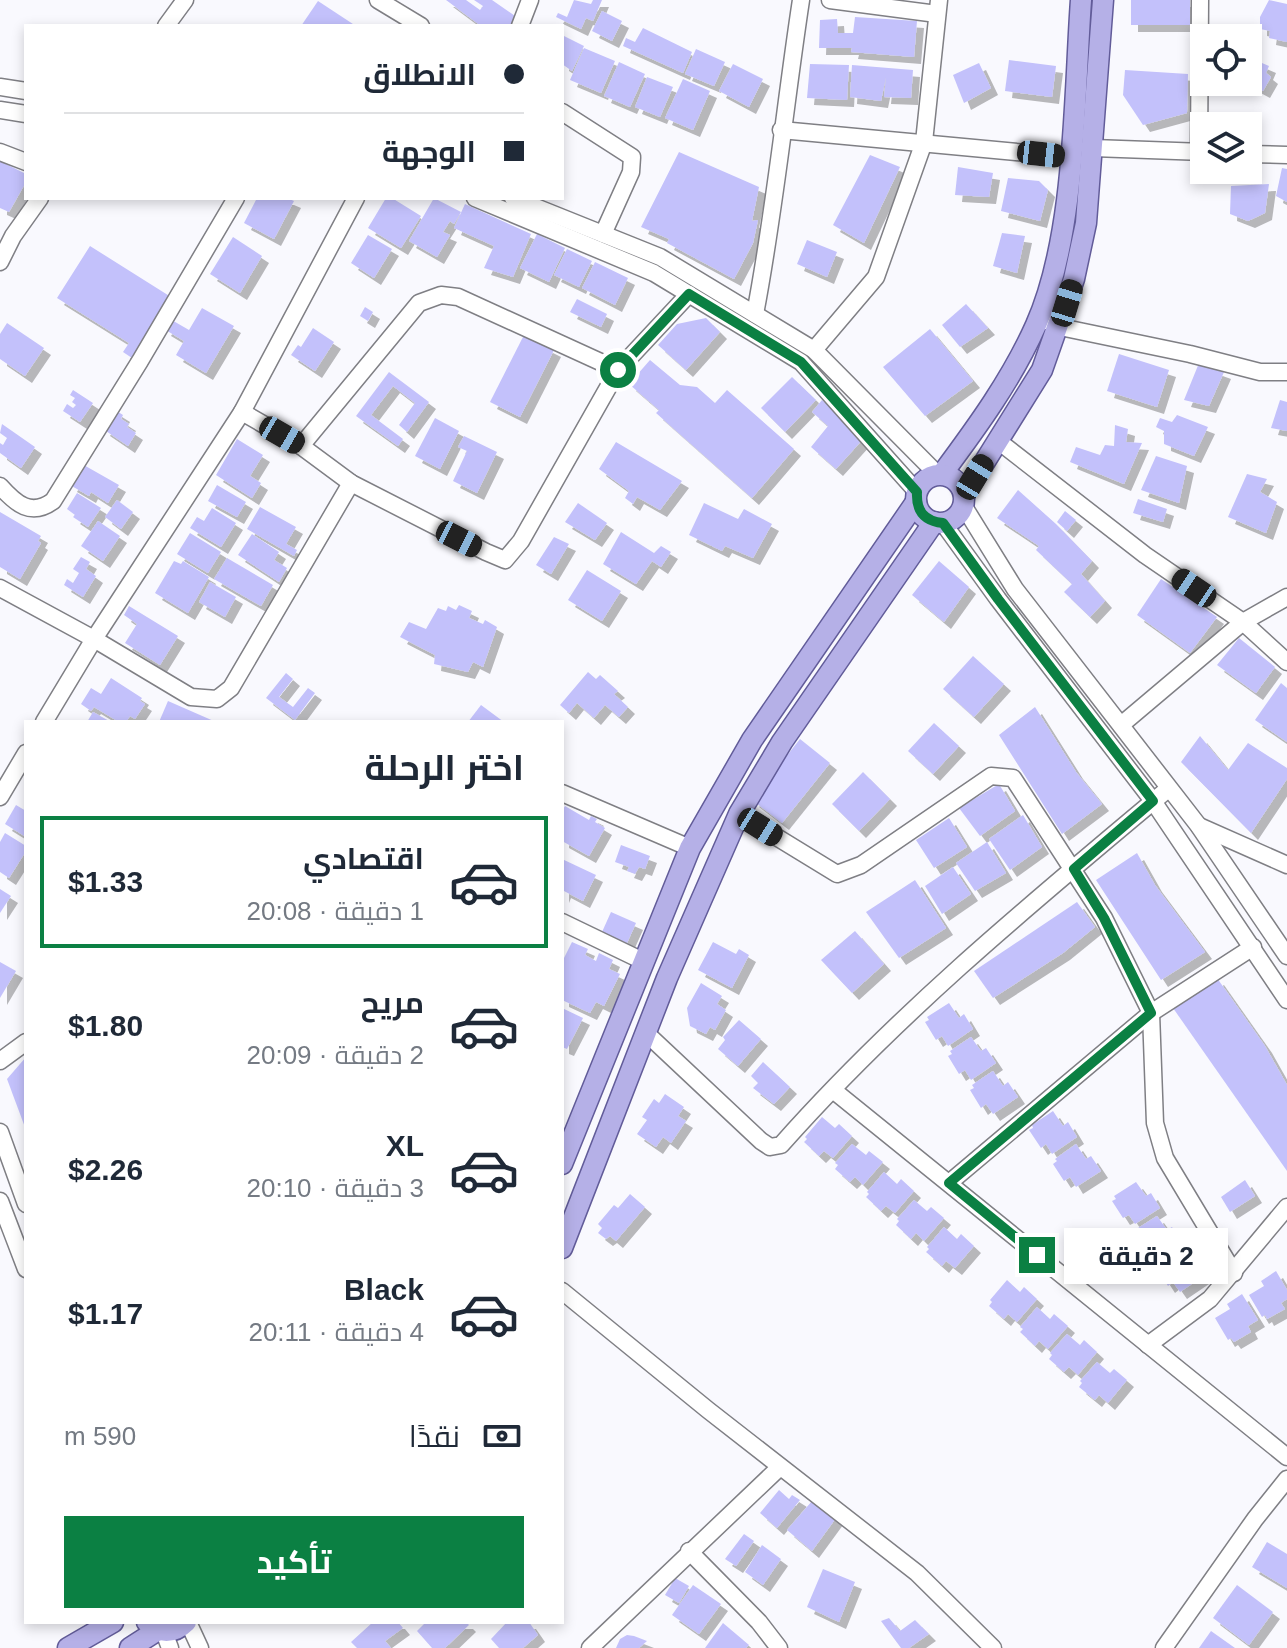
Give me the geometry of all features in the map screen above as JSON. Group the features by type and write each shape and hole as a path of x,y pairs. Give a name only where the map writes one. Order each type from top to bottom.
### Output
{"main road":[{"path":"564,1159 690,848 752,740 916,497 921,484 940,474 992,407 1040,317 1058,250 1070,157 1081,0"},
{"path":"916,497 922,515 939,522 952,520 997,440 1037,379 1060,327 1086,223 1103,0"},
{"path":"940,474 957,481 964,500"},
{"path":"564,1243 697,905 739,814 782,742 939,522"},
{"path":"68,1648 110,1624"},
{"path":"130,1648 184,1624"}],"street":[{"path":"167,24 185,0"},
{"path":"378,0 418,24"},
{"path":"521,24 530,0"},
{"path":"755,314 768,248 781,130 801,0"},
{"path":"814,350 876,277 924,142 938,7 830,0"},
{"path":"1200,0 1201,112"},
{"path":"0,87 24,91"},
{"path":"0,110 24,114"},
{"path":"564,113 632,157 631,172 603,234"},
{"path":"781,130 1070,157"},
{"path":"1093,148 1190,152"},
{"path":"0,152 24,161"},
{"path":"1262,154 1287,155"},
{"path":"0,262 13,236 39,200"},
{"path":"0,486 9,497 28,509 42,509 53,501 235,200"},
{"path":"45,720 94,639 242,412 355,200"},
{"path":"480,200 654,273 689,294 755,314 814,350 940,474"},
{"path":"518,200 660,257 801,362 916,497"},
{"path":"242,412 301,446 351,483 505,560 521,541 618,370 689,294"},
{"path":"301,446 419,303 441,295 458,297 618,370"},
{"path":"1040,317 1060,327 1260,372 1287,372"},
{"path":"997,440 1145,555 1243,622 1287,662"},
{"path":"0,588 191,697 217,699 231,688 351,483"},
{"path":"964,500 1015,589 1198,825 1287,956"},
{"path":"939,522 1153,801 1287,1000"},
{"path":"1121,725 1243,622 1287,597"},
{"path":"0,797 24,756"},
{"path":"739,814 837,874 861,865 991,776 1013,778 1104,918 1151,1013 1155,1123 1165,1158 1234,1273"},
{"path":"646,1033 761,1141 770,1147 781,1145 949,976 1168,789"},
{"path":"564,794 690,848"},
{"path":"1198,825 1287,865"},
{"path":"564,923 645,962"},
{"path":"949,1183 1151,1013 1253,947"},
{"path":"0,1061 24,1043"},
{"path":"833,1090 1287,1457"},
{"path":"0,1132 24,1198"},
{"path":"0,1201 20,1239 24,1259"},
{"path":"1148,1345 1210,1299 1287,1207"},
{"path":"564,1293 917,1573 993,1648"},
{"path":"590,1648 780,1467"},
{"path":"1164,1648 1287,1479"},
{"path":"689,1551 759,1622 779,1648"},
{"path":"188,1624 200,1648"}],"building":[{"path":"446,0 466,0 480,10 483,6 474,0 492,0 518,18 514,24 478,24"},
{"path":"574,0 591,4 593,0 602,0 593,21 586,18 581,29 556,17 558,13 567,17"},
{"path":"1131,0 1190,0 1190,25 1131,25"},
{"path":"1269,0 1287,4 1287,42 1269,38 1270,31 1262,29 1260,17"},
{"path":"318,1 353,24 302,24"},
{"path":"602,11 622,21 612,41 592,31"},
{"path":"855,17 917,21 914,57 851,52 852,48 819,48 820,20 837,19 838,33 853,33"},
{"path":"643,28 692,52 683,73 623,46 626,38 635,42"},
{"path":"564,36 584,46 572,71 564,65"},
{"path":"584,48 615,61 601,93 570,80"},
{"path":"696,49 725,62 714,86 685,74"},
{"path":"1009,60 1056,66 1052,97 1005,91"},
{"path":"619,62 645,74 630,107 604,96"},
{"path":"979,63 991,88 964,103 953,75"},
{"path":"1262,63 1269,66 1266,73 1271,77 1263,91"},
{"path":"733,64 763,79 749,107 719,91"},
{"path":"810,64 849,65 847,100 807,98"},
{"path":"852,65 913,70 911,98 884,97 886,77 881,101 850,97"},
{"path":"1125,70 1188,74 1187,113 1143,125 1123,95"},
{"path":"647,77 673,87 660,117 635,107"},
{"path":"683,79 710,91 693,130 665,118"},
{"path":"679,152 759,187 752,221 758,220 753,243 734,279 667,243 669,239 641,227"},
{"path":"870,155 900,167 864,243 833,225"},
{"path":"0,161 24,173 24,186 9,212 0,208"},
{"path":"958,167 993,173 989,197 955,195"},
{"path":"1282,168 1287,169 1287,202 1276,196"},
{"path":"1008,178 1039,181 1048,190 1040,221 1001,211"},
{"path":"1269,184 1265,213 1248,221 1230,214 1231,186"},
{"path":"256,200 294,201 274,239 244,223"},
{"path":"385,200 395,200 421,216 401,248 368,228"},
{"path":"433,200 461,212 454,224 450,221 443,232 450,235 437,257 409,241"},
{"path":"465,204 531,234 513,277 484,268 494,246 454,228"},
{"path":"1002,233 1025,236 1017,273 993,266"},
{"path":"537,234 565,248 549,282 520,268"},
{"path":"368,235 392,249 374,278 351,263"},
{"path":"233,237 262,256 240,293 210,274"},
{"path":"807,240 837,252 827,277 797,264"},
{"path":"90,246 171,297 132,358 123,352 129,343 57,298"},
{"path":"567,249 592,261 579,287 554,275"},
{"path":"595,262 628,278 615,305 582,288"},
{"path":"577,299 607,314 601,327 570,312"},
{"path":"966,304 988,328 960,347 942,325"},
{"path":"365,307 373,312 368,321 360,316"},
{"path":"202,308 234,326 206,373 176,355 184,341 164,329 170,319 189,330"},
{"path":"706,318 720,332 686,370 658,345 677,324"},
{"path":"7,323 44,348 25,376 0,359 0,334"},
{"path":"313,328 334,342 315,371 291,355 298,345 301,347"},
{"path":"930,329 973,381 925,416 883,367"},
{"path":"524,335 554,350 520,417 490,402"},
{"path":"1119,354 1169,370 1157,407 1107,391"},
{"path":"650,360 680,385 697,387 715,403 727,390 794,449 752,498 656,413 659,410 629,384"},
{"path":"1199,363 1224,372 1209,406 1184,400"},
{"path":"389,372 429,402 407,432 399,425 415,403 393,386 371,415 403,439 398,446 356,416"},
{"path":"792,377 816,400 785,432 761,408"},
{"path":"73,390 93,403 80,422 63,411 67,404 73,408 76,405 72,402 75,398 70,395"},
{"path":"822,400 864,438 836,469 811,447 828,426 812,412"},
{"path":"1280,400 1287,402 1287,431 1271,428"},
{"path":"115,410 123,415 121,419 129,424 127,427 136,433 128,446 103,429"},
{"path":"1177,415 1208,427 1194,456 1164,444 1164,431 1156,427 1160,418 1172,422"},
{"path":"435,418 459,431 440,469 415,456"},
{"path":"2,424 35,447 21,468 0,453 0,443 3,445 7,438 0,433"},
{"path":"1115,425 1128,429 1126,442 1142,443 1124,484 1070,462 1076,447 1100,455 1105,445 1114,446"},
{"path":"464,436 497,452 477,493 453,481 467,451 458,447"},
{"path":"237,439 263,455 250,476 261,483 252,498 216,475"},
{"path":"616,442 682,481 660,510 637,497 633,504 625,498 629,491 599,469"},
{"path":"1156,456 1187,466 1179,503 1141,490"},
{"path":"82,464 119,485 108,503 91,492 89,496 70,485"},
{"path":"1247,474 1267,479 1260,492 1277,502 1266,533 1228,517"},
{"path":"217,485 246,502 237,517 208,501"},
{"path":"1018,490 1092,561 1081,574 1105,601 1090,617 1064,592 1072,584 1036,550 1039,546 997,518"},
{"path":"77,493 101,508 88,527 67,509"},
{"path":"1138,499 1167,509 1163,522 1133,513"},
{"path":"117,500 133,512 121,529 105,517"},
{"path":"578,503 607,523 595,540 565,522"},
{"path":"704,503 738,519 744,509 772,524 753,558 725,546 722,551 689,535"},
{"path":"260,507 296,527 286,544 297,550 294,556 247,529"},
{"path":"212,508 236,523 221,547 190,528 197,517 204,521"},
{"path":"1065,511 1076,520 1067,531 1057,522"},
{"path":"0,512 41,536 38,541 41,543 20,579 0,567"},
{"path":"98,521 120,536 103,561 81,546"},
{"path":"621,532 654,553 661,546 671,552 661,567 652,561 636,584 603,564"},
{"path":"190,533 221,552 208,573 177,554"},
{"path":"252,534 279,552 274,560 287,568 279,582 238,555"},
{"path":"554,537 569,544 551,574 536,565"},
{"path":"81,557 90,562 86,569 96,576 83,597 64,585 67,579 73,583 79,573 73,569"},
{"path":"227,558 273,585 261,606 214,579"},
{"path":"174,561 181,564 183,561 209,577 188,613 155,593"},
{"path":"939,561 969,587 944,622 912,595"},
{"path":"587,570 621,591 602,621 568,600"},
{"path":"1161,579 1217,617 1190,653 1137,615"},
{"path":"210,582 236,597 225,617 199,602"},
{"path":"459,605 472,611 469,618 483,624 485,620 497,627 483,667 473,662 468,672 434,664 435,655 400,637 409,622 426,629 438,608 446,611 448,606 456,610"},
{"path":"129,606 178,636 160,665 125,643 137,624 124,615"},
{"path":"1239,638 1275,667 1256,693 1217,665"},
{"path":"973,656 1004,684 974,717 943,689"},
{"path":"588,672 596,679 600,675 618,691 614,694 628,707 619,717 605,705 594,718 577,703 569,713 560,705"},
{"path":"286,673 293,679 279,697 293,707 308,688 315,693 295,720 266,698"},
{"path":"111,678 142,698 140,701 145,704 135,719 130,716 127,720 116,720 94,707 91,711 81,704 91,688 101,694"},
{"path":"1281,683 1287,688 1287,742 1255,720"},
{"path":"168,701 211,720 160,720"},
{"path":"481,705 501,720 470,720"},
{"path":"1035,707 1076,772 1102,804 1062,834 999,735"},
{"path":"93,712 107,720 88,720"},
{"path":"934,723 959,746 933,774 908,751"},
{"path":"1200,736 1228,770 1248,743 1287,768 1287,779 1251,833 1181,762"},
{"path":"800,739 830,763 782,823 752,800"},
{"path":"863,772 890,799 859,831 832,804"},
{"path":"999,784 1015,811 980,836 959,808"},
{"path":"16,805 24,810 24,836 5,824"},
{"path":"564,808 589,820 591,816 605,828 589,856 564,842"},
{"path":"1023,815 1042,847 1010,870 989,839"},
{"path":"949,818 967,847 934,868 916,840"},
{"path":"5,833 24,845 24,854 9,878 0,872 0,842"},
{"path":"987,842 1006,873 975,891 956,863"},
{"path":"621,845 650,856 645,869 639,867 635,874 627,871 629,867 615,862"},
{"path":"1137,853 1155,885 1205,952 1161,980 1096,880"},
{"path":"564,860 596,875 583,901 564,891"},
{"path":"953,867 971,894 942,914 925,886"},
{"path":"915,880 946,928 899,958 866,912"},
{"path":"0,889 11,896 0,913"},
{"path":"1077,902 1095,927 1063,953 993,998 974,971"},
{"path":"611,912 636,923 627,943 602,932"},
{"path":"855,931 884,964 852,993 821,960"},
{"path":"572,942 588,949 585,955 596,961 599,953 613,960 609,969 620,974 604,1006 596,1002 590,1013 564,1001 564,958"},
{"path":"713,942 736,954 739,949 749,955 732,988 698,970"},
{"path":"0,962 16,971 0,998"},
{"path":"1217,978 1265,1046 1287,1085 1287,1171 1173,1008"},
{"path":"701,983 722,996 717,1004 726,1010 715,1030 710,1027 706,1034 690,1026 687,1008"},
{"path":"949,1003 959,1018 964,1014 973,1029 948,1046 942,1036 936,1040 925,1022 929,1020 927,1017"},
{"path":"564,1009 583,1018 567,1049 564,1048"},
{"path":"739,1020 761,1039 738,1066 718,1049 725,1040 723,1037"},
{"path":"971,1037 981,1051 986,1048 996,1063 971,1080 965,1070 959,1074 948,1056 952,1054 950,1051"},
{"path":"24,1059 24,1125 7,1079"},
{"path":"763,1062 790,1087 774,1104 753,1088 758,1083 751,1076"},
{"path":"993,1071 1003,1086 1008,1082 1018,1097 993,1114 986,1104 981,1108 970,1090 974,1088 972,1085"},
{"path":"665,1094 684,1107 678,1116 686,1121 671,1143 663,1137 656,1147 637,1134 647,1120 642,1117 654,1099 659,1103"},
{"path":"1053,1111 1063,1126 1068,1122 1077,1137 1052,1154 1046,1144 1041,1148 1029,1130"},
{"path":"822,1117 835,1128 839,1124 852,1136 833,1158 824,1151 819,1156 804,1142"},
{"path":"852,1144 866,1155 869,1151 883,1162 863,1185 855,1177 850,1182 835,1169 838,1165 835,1163"},
{"path":"1076,1144 1086,1159 1091,1156 1101,1171 1076,1187 1070,1177 1064,1181 1053,1164 1057,1161 1055,1159"},
{"path":"884,1172 897,1184 901,1179 914,1191 895,1213 886,1206 881,1211 866,1197"},
{"path":"1245,1180 1255,1196 1230,1212 1221,1197"},
{"path":"1136,1182 1146,1196 1151,1193 1160,1208 1135,1224 1129,1215 1123,1218 1112,1201 1116,1199 1114,1196"},
{"path":"630,1194 645,1207 616,1241 610,1236 606,1239 598,1233 602,1228 598,1224 614,1205 618,1208"},
{"path":"914,1200 927,1211 931,1207 944,1218 924,1241 916,1233 911,1239 896,1225 897,1219"},
{"path":"1157,1216 1167,1230 1172,1227 1181,1242 1156,1258 1150,1249 1144,1253 1133,1235 1137,1233 1135,1230"},
{"path":"944,1227 957,1239 961,1234 974,1246 955,1268 946,1261 942,1266 926,1252"},
{"path":"1180,1249 1190,1264 1195,1260 1205,1275 1180,1292 1173,1282 1168,1286 1157,1269 1161,1266 1159,1263"},
{"path":"1276,1271 1287,1290 1287,1299 1281,1303 1285,1309 1267,1319 1265,1315 1262,1317 1249,1295 1264,1286 1261,1281"},
{"path":"1007,1280 1020,1292 1024,1287 1037,1299 1017,1322 1008,1314 1004,1319 989,1306 990,1300"},
{"path":"1242,1294 1258,1320 1248,1326 1251,1332 1234,1342 1231,1338 1228,1340 1215,1318 1230,1309 1227,1304"},
{"path":"1037,1307 1050,1319 1054,1314 1068,1326 1048,1349 1039,1341 1035,1346 1020,1332 1023,1329 1020,1327"},
{"path":"1067,1334 1080,1345 1084,1340 1097,1352 1078,1375 1069,1367 1064,1372 1049,1359 1050,1353"},
{"path":"1097,1362 1110,1373 1114,1369 1127,1380 1108,1403 1099,1395 1095,1400 1079,1387 1080,1381"},
{"path":"779,1490 789,1499 792,1495 800,1500 777,1528 760,1513"},
{"path":"812,1501 836,1518 812,1551 787,1530"},
{"path":"744,1534 754,1541 736,1566 725,1559"},
{"path":"1267,1542 1287,1554 1287,1588 1252,1567"},
{"path":"762,1545 781,1559 763,1585 745,1572"},
{"path":"823,1569 855,1582 839,1622 807,1607"},
{"path":"675,1578 689,1586 679,1603 665,1595"},
{"path":"693,1585 721,1604 699,1634 672,1615"},
{"path":"1237,1585 1273,1612 1249,1645 1213,1618"},
{"path":"889,1618 900,1631 915,1620 929,1634 909,1648 901,1648 881,1621"},
{"path":"723,1623 749,1645 746,1648 705,1648"},
{"path":"371,1624 400,1624 403,1628 385,1641 391,1648 357,1648 351,1642"},
{"path":"424,1624 469,1625 445,1648 432,1648 417,1631"},
{"path":"505,1624 530,1624 538,1635 523,1648 499,1648 491,1639"},
{"path":"1211,1631 1235,1648 1199,1648"},
{"path":"627,1635 647,1641 639,1648 616,1648 620,1639"}],"route":[{"path":"618,370 689,294 801,362 917,492 916,502 922,515 943,523 1153,801 1074,869 1104,918 1151,1013 949,1183 1037,1255"}]}
